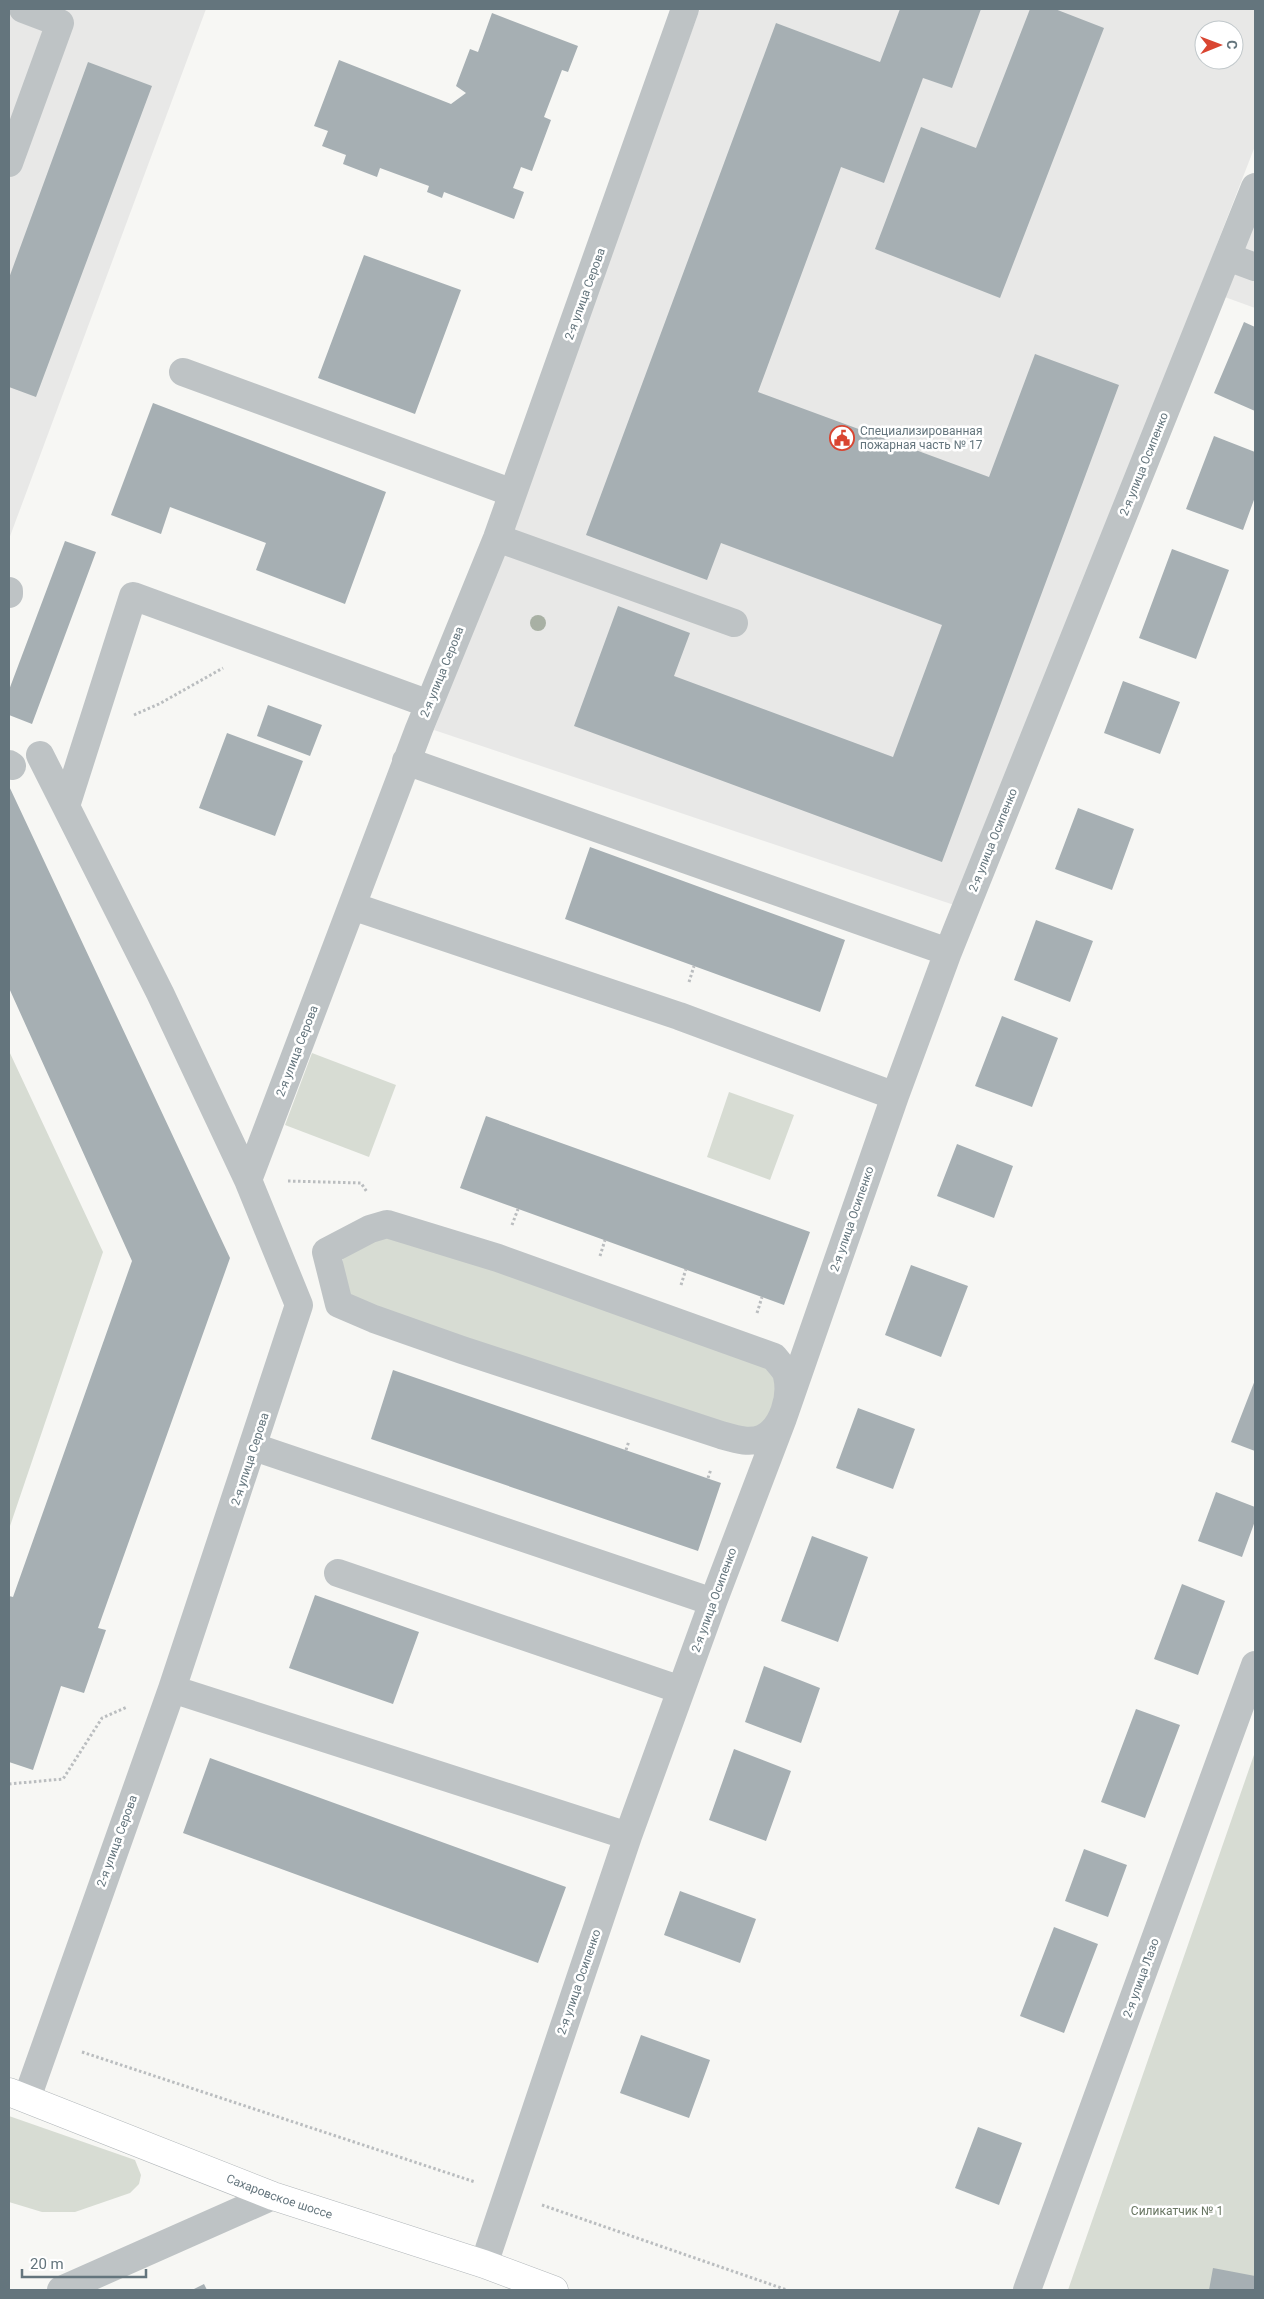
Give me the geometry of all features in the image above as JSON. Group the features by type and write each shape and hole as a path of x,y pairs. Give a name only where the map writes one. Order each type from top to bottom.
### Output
{"main road":[{"name":"Сахаровское шоссе","path":"18,2095 273,2196 484,2264 554,2290"}],"street":[{"path":"9,163 60,23 24,9"},
{"name":"2-я улица Серова","path":"18,2095 46,2040 172,1689 254,1447 299,1305 285,1265 248,1180 406,761 497,538 685,9"},
{"name":"2-я улица Осипенко","path":"484,2264 628,1836 713,1602 783,1418 895,1096 948,952 1255,187"},
{"path":"1228,257 1255,267"},
{"path":"183,372 513,493"},
{"path":"497,538 734,623"},
{"path":"66,806 133,596 429,704"},
{"path":"40,755 160,993 248,1180"},
{"path":"406,761 948,952"},
{"path":"352,906 679,1016 895,1096"},
{"path":"285,1265 326,1252 370,1229 387,1224 498,1258 774,1357 788,1375 788,1393 783,1418 763,1438 745,1441 721,1436 374,1319 339,1304 326,1252"},
{"path":"254,1447 713,1602"},
{"path":"338,1573 681,1690"},
{"name":"2-я улица Лазо","path":"1027,2290 1255,1665"},
{"path":"172,1689 628,1836"},
{"path":"61,2290 273,2196"}],"path":[{"path":"89,734 160,704 224,667"},
{"path":"248,1180 361,1183 387,1224"},
{"path":"9,1784 63,1779 102,1718 172,1689"},
{"path":"46,2040 508,2193 787,2290"}],"shaded area":[{"path":"9,9 206,9 9,539"},
{"name":"Специализированная пожарная часть № 17","path":"700,9 1255,9 1255,146 960,907 434,730"},
{"path":"1255,211 1255,308 1222,296"}],"green space":[{"path":"9,1051 103,1252 9,1529"},
{"path":"312,1053 396,1085 369,1157 285,1125"},
{"path":"729,1092 794,1115 770,1180 707,1157"},
{"path":"370,1229 774,1357 776,1410 755,1437 346,1307 342,1263 344,1252"},
{"name":"Силикатчик № 1","path":"1255,1752 1255,2290 1068,2290"},
{"path":"9,2116 135,2160 141,2175 139,2184 130,2193 75,2212 42,2212 9,2202"}],"building":[{"path":"900,9 981,9 952,88 923,78 884,183 841,167 758,392 989,477 1035,354 1119,385 942,862 574,726 618,606 690,633 674,676 893,757 942,625 721,543 707,580 586,535 776,23 880,62"},
{"path":"1030,9 1055,9 1104,28 1000,298 875,249 921,127 976,148"},
{"path":"492,13 578,46 568,72 562,70 544,117 551,120 532,171 521,167 513,188 524,192 514,219 444,192 442,198 427,192 429,186 380,168 377,177 343,164 346,155 322,146 328,131 314,126 339,60 451,104 466,93 456,86 470,49 478,52"},
{"path":"88,62 152,86 36,397 9,387 9,278"},
{"path":"364,255 461,290 415,414 318,378"},
{"path":"1244,322 1255,327 1255,411 1214,393"},
{"path":"153,403 386,492 345,604 256,570 266,543 170,507 161,534 111,515"},
{"path":"1214,436 1255,452 1255,497 1243,530 1186,509"},
{"path":"65,541 96,552 32,724 9,715 9,690"},
{"path":"1172,549 1229,570 1196,659 1139,638"},
{"path":"1123,681 1180,702 1160,754 1104,733"},
{"path":"268,705 322,725 310,756 257,736"},
{"path":"227,733 303,761 275,836 199,808"},
{"path":"9,786 230,1258 98,1628 106,1630 84,1693 61,1686 33,1770 9,1762 9,1596 13,1597 132,1261 9,988"},
{"path":"1078,808 1134,829 1112,890 1055,869"},
{"path":"590,847 845,940 820,1012 565,919"},
{"path":"1036,920 1093,941 1070,1002 1014,980"},
{"path":"1002,1016 1058,1038 1032,1107 975,1086"},
{"path":"486,1116 810,1232 784,1305 460,1188"},
{"path":"957,1144 1013,1166 994,1218 937,1196"},
{"path":"911,1265 968,1286 941,1357 885,1335"},
{"path":"393,1370 721,1483 698,1551 371,1439"},
{"path":"1255,1380 1255,1451 1231,1442"},
{"path":"858,1408 915,1429 893,1489 836,1468"},
{"path":"1216,1492 1255,1507 1255,1521 1242,1557 1198,1541"},
{"path":"812,1536 868,1557 838,1642 781,1621"},
{"path":"1182,1584 1225,1601 1198,1675 1154,1659"},
{"path":"315,1595 419,1632 393,1704 289,1668"},
{"path":"764,1666 820,1688 801,1743 745,1722"},
{"path":"1136,1709 1180,1725 1145,1818 1101,1802"},
{"path":"734,1749 791,1771 766,1841 709,1820"},
{"path":"210,1758 566,1887 538,1963 183,1833"},
{"path":"1084,1849 1127,1865 1108,1917 1065,1901"},
{"path":"680,1891 756,1919 740,1963 664,1935"},
{"path":"1054,1927 1098,1944 1064,2033 1020,2016"},
{"path":"641,2035 710,2060 689,2118 620,2093"},
{"path":"978,2127 1022,2143 999,2205 955,2188"},
{"path":"1213,2268 1255,2276 1255,2290 1209,2290"},
{"path":"204,2284 207,2290 192,2290"}],"place":[{"name":"Специализированная пожарная часть № 17","path":"842,438"}]}
